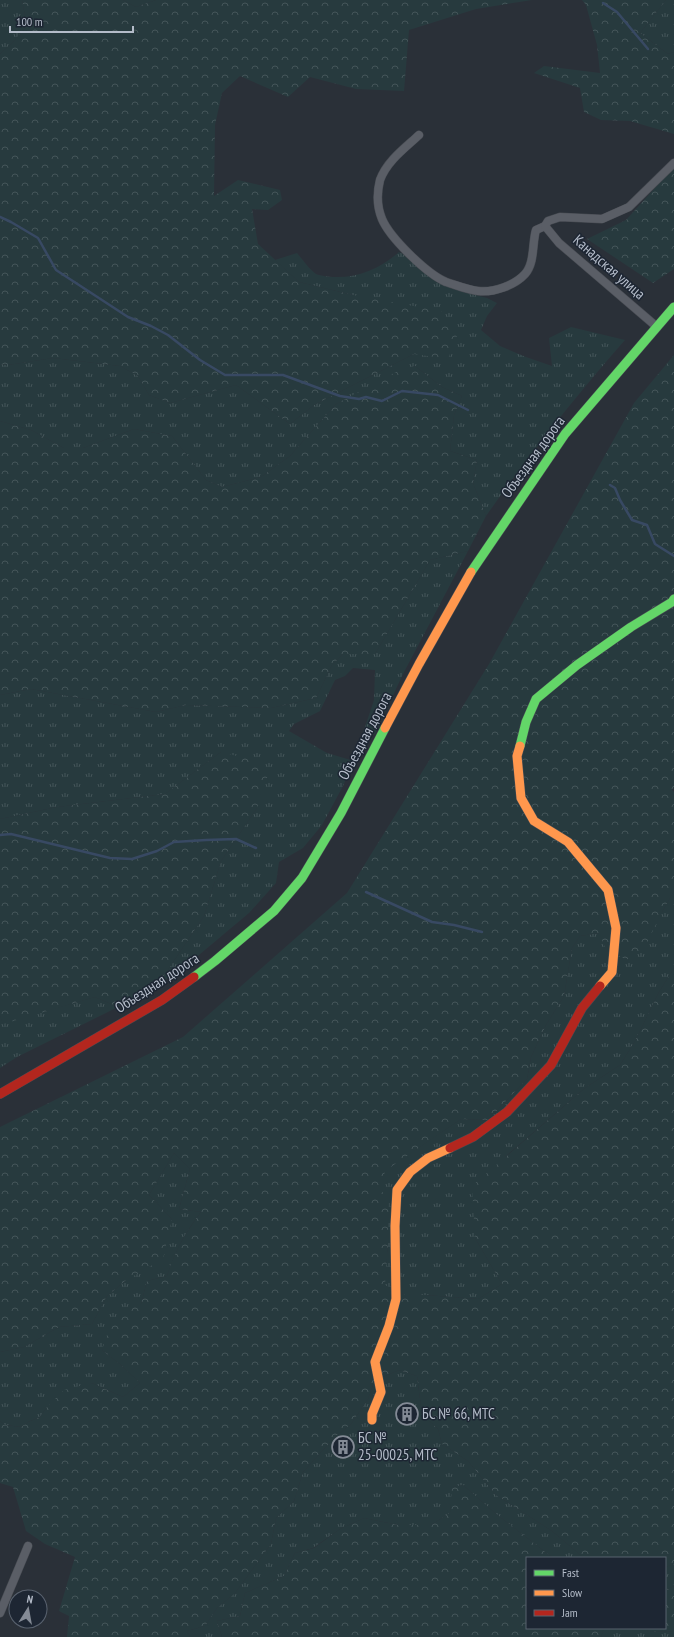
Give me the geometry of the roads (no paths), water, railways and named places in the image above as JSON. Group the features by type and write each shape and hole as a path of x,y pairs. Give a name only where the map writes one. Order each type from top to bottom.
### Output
{"main road":[{"name":"Объездная дорога","path":"0,1094 162,1000 215,961 274,911 302,878 341,813 419,664 477,561 565,434 674,307"},
{"path":"372,1420 372,1414 381,1392 375,1362 377,1354 390,1326 396,1299 395,1226 397,1190 410,1172 428,1158 473,1137 508,1112 551,1065 582,1008 612,972 616,928 608,890 568,842 534,821 521,798 517,756 526,722 536,699 583,661 631,627 672,602 674,599"}],"street":[{"name":"Канадская улица","path":"419,134 390,162 381,180 377,194 382,218 391,235 416,260 445,281 479,291 498,289 518,280 527,272 531,260 533,238 536,230 545,226 548,221 560,217 602,219 629,207 674,163"},
{"name":"Канадская улица","path":"545,226 559,243 657,327"},
{"path":"0,1613 28,1546"}],"waterway":[{"path":"603,3 617,12 648,49"},
{"path":"0,217 38,238 56,270 128,317 151,326 168,335 200,360 225,375 283,375 340,396 359,399 366,397 382,401 402,391 438,395 468,410"},
{"path":"610,485 615,488 620,500 632,520 647,525 655,544 674,556"},
{"path":"0,835 11,834 110,858 132,859 157,851 174,842 236,839 256,848"},
{"path":"366,892 432,922 454,925 482,932"}],"place":[{"name":"БС № 66, МТС","path":"407,1414"},
{"name":"БС № 25-00025, МТС","path":"343,1447"}]}
